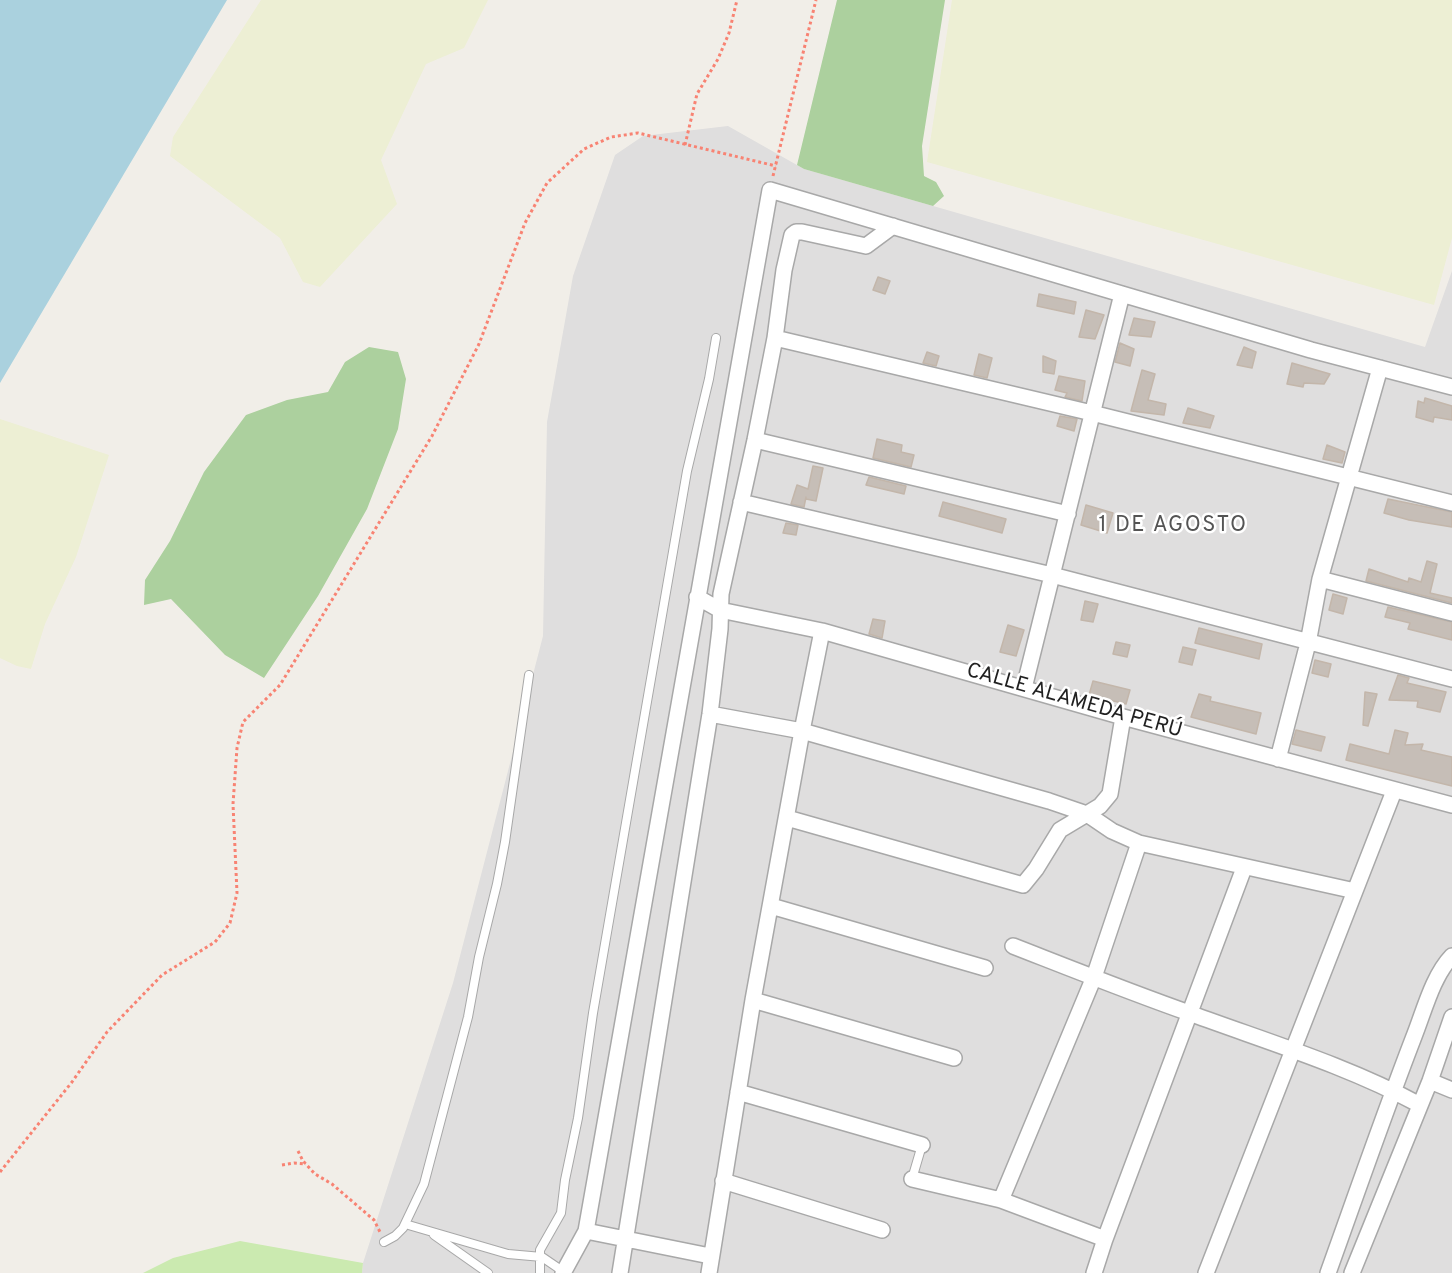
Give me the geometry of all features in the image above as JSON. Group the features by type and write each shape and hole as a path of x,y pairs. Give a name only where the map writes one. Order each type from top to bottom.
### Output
{"street":[{"path":"564,1272 586,1232 770,189 1122,294 1452,387"},
{"path":"620,1273 710,714 720,629 721,594 755,440 792,235 802,232 866,246 893,226"},
{"path":"1024,688 1122,294"},
{"path":"775,338 1092,413 1452,503"},
{"path":"1278,759 1308,643 1320,579 1380,368"},
{"path":"755,440 1068,514"},
{"path":"741,502 1052,575 1452,680"},
{"path":"1320,579 1452,613"},
{"name":"CALLE ALAMEDA PERÚ","path":"697,597 720,610 822,631 1123,717 1452,805"},
{"path":"586,1232 625,1240 712,1268 723,1181 753,1000 822,631"},
{"path":"710,714 802,731 1037,798 1087,814 1112,831 1139,843 1355,891"},
{"path":"787,818 1023,885 1036,869 1060,830 1100,806 1110,794 1123,717"},
{"path":"1206,1273 1394,791"},
{"path":"1001,1200 1094,976 1139,843"},
{"path":"1094,1273 1244,868"},
{"path":"771,906 985,968"},
{"path":"1013,946 1294,1050 1393,1090 1420,1105"},
{"path":"1328,1273 1393,1090 1431,992 1445,964 1452,956"},
{"path":"753,1000 954,1058"},
{"path":"1352,1273 1430,1081 1452,1017"},
{"path":"1430,1081 1452,1090"},
{"path":"738,1092 922,1145"},
{"path":"912,1179 1001,1200 1105,1239"},
{"path":"723,1181 882,1230"}],"lane":[{"path":"540,1273 542,1257 540,1251 561,1213 565,1180 579,1118 593,1013 687,471 709,379 716,338"},
{"path":"384,1242 395,1236 405,1224 424,1184 468,1017 505,842 529,675"},
{"path":"912,1179 922,1145"},
{"path":"405,1224 508,1254 542,1257 564,1272"},
{"path":"425,1230 488,1273"}],"path":[{"path":"685,145 697,94 718,59 729,33 737,0"},
{"path":"770,189 816,0"},
{"path":"0,1172 72,1083 107,1032 162,975 214,942 230,923 237,893 233,804 237,748 243,722 280,685 432,436 479,344 525,223 547,183 584,149 611,137 638,134 776,166"},
{"path":"298,1151 315,1173 332,1184 374,1220 384,1242"},
{"path":"282,1165 306,1164"}],"shaded area":[{"path":"728,126 804,169 1425,347 1452,271 1452,1273 362,1273 363,1263 453,983 543,636 547,422 573,276 615,155 643,136"}],"green space":[{"path":"261,0 488,0 464,48 426,64 381,160 397,204 320,287 303,282 280,238 170,156 173,137"},
{"path":"837,0 945,0 922,146 924,176 936,182 944,196 933,206 804,169 797,165"},
{"path":"952,0 1452,0 1452,238 1434,305 927,162"},
{"path":"369,347 398,352 406,379 398,429 367,509 318,596 264,678 225,655 171,599 144,605 145,580 170,541 204,472 246,415 287,400 328,392 345,362"},
{"path":"0,419 109,455 76,557 45,624 31,669 17,666 0,658"},
{"path":"240,1241 363,1263 362,1273 143,1273 173,1258"}],"water":[{"path":"0,0 227,0 0,383"}],"building":[{"path":"878,277 890,281 885,294 873,290"},
{"path":"1039,294 1076,302 1074,314 1037,306"},
{"path":"1086,310 1104,315 1095,339 1079,337"},
{"path":"1134,318 1155,322 1151,337 1129,335"},
{"path":"1120,343 1134,349 1130,366 1115,362"},
{"path":"1244,347 1256,352 1252,368 1237,365"},
{"path":"927,352 939,356 936,366 923,363"},
{"path":"979,354 992,358 987,378 974,375"},
{"path":"1043,356 1056,361 1054,374 1043,372"},
{"path":"1292,363 1330,374 1324,384 1304,383 1303,387 1287,384"},
{"path":"1142,370 1155,374 1148,400 1166,404 1164,415 1131,411"},
{"path":"1059,376 1085,381 1082,401 1065,397 1067,393 1055,390"},
{"path":"1425,398 1452,406 1452,420 1434,417 1433,422 1416,417 1418,401 1424,403"},
{"path":"1188,408 1214,416 1210,428 1183,423"},
{"path":"1060,416 1077,419 1074,431 1057,426"},
{"path":"877,439 902,445 901,452 914,455 911,467 873,458"},
{"path":"1327,445 1345,452 1342,463 1323,459"},
{"path":"813,466 823,468 816,501 806,499 806,497 804,507 791,504 797,485 808,489"},
{"path":"869,477 906,486 904,494 866,485"},
{"path":"1388,499 1452,512 1452,527 1409,520 1384,513"},
{"path":"943,502 1006,519 1002,533 939,516"},
{"path":"1086,505 1113,513 1107,533 1081,525"},
{"path":"786,523 798,525 796,535 783,533"},
{"path":"1427,561 1437,564 1430,593 1452,598 1452,603 1366,581 1369,569 1408,582 1409,578 1421,582"},
{"path":"1333,594 1347,598 1343,614 1329,610"},
{"path":"1085,601 1098,604 1093,622 1081,620"},
{"path":"1388,607 1452,622 1452,640 1408,629 1410,623 1385,617"},
{"path":"873,619 885,621 882,638 869,634"},
{"path":"1008,625 1024,630 1016,656 1000,652"},
{"path":"1199,628 1262,644 1259,659 1195,643"},
{"path":"1116,642 1130,645 1127,657 1113,654"},
{"path":"1183,647 1196,650 1192,665 1179,662"},
{"path":"1315,660 1331,664 1328,677 1312,673"},
{"path":"1398,675 1409,678 1407,683 1446,692 1440,712 1417,707 1418,701 1389,700"},
{"path":"1093,681 1130,690 1126,704 1089,695"},
{"path":"1365,692 1377,694 1368,726 1363,725"},
{"path":"1199,694 1211,697 1210,701 1261,713 1256,734 1191,717"},
{"path":"1296,730 1325,737 1321,751 1292,744"},
{"path":"1395,730 1408,733 1405,745 1423,744 1421,750 1452,757 1452,786 1346,760 1350,744 1389,754"}],"district":[{"name":"1 DE AGOSTO","path":"1173,527"}]}
